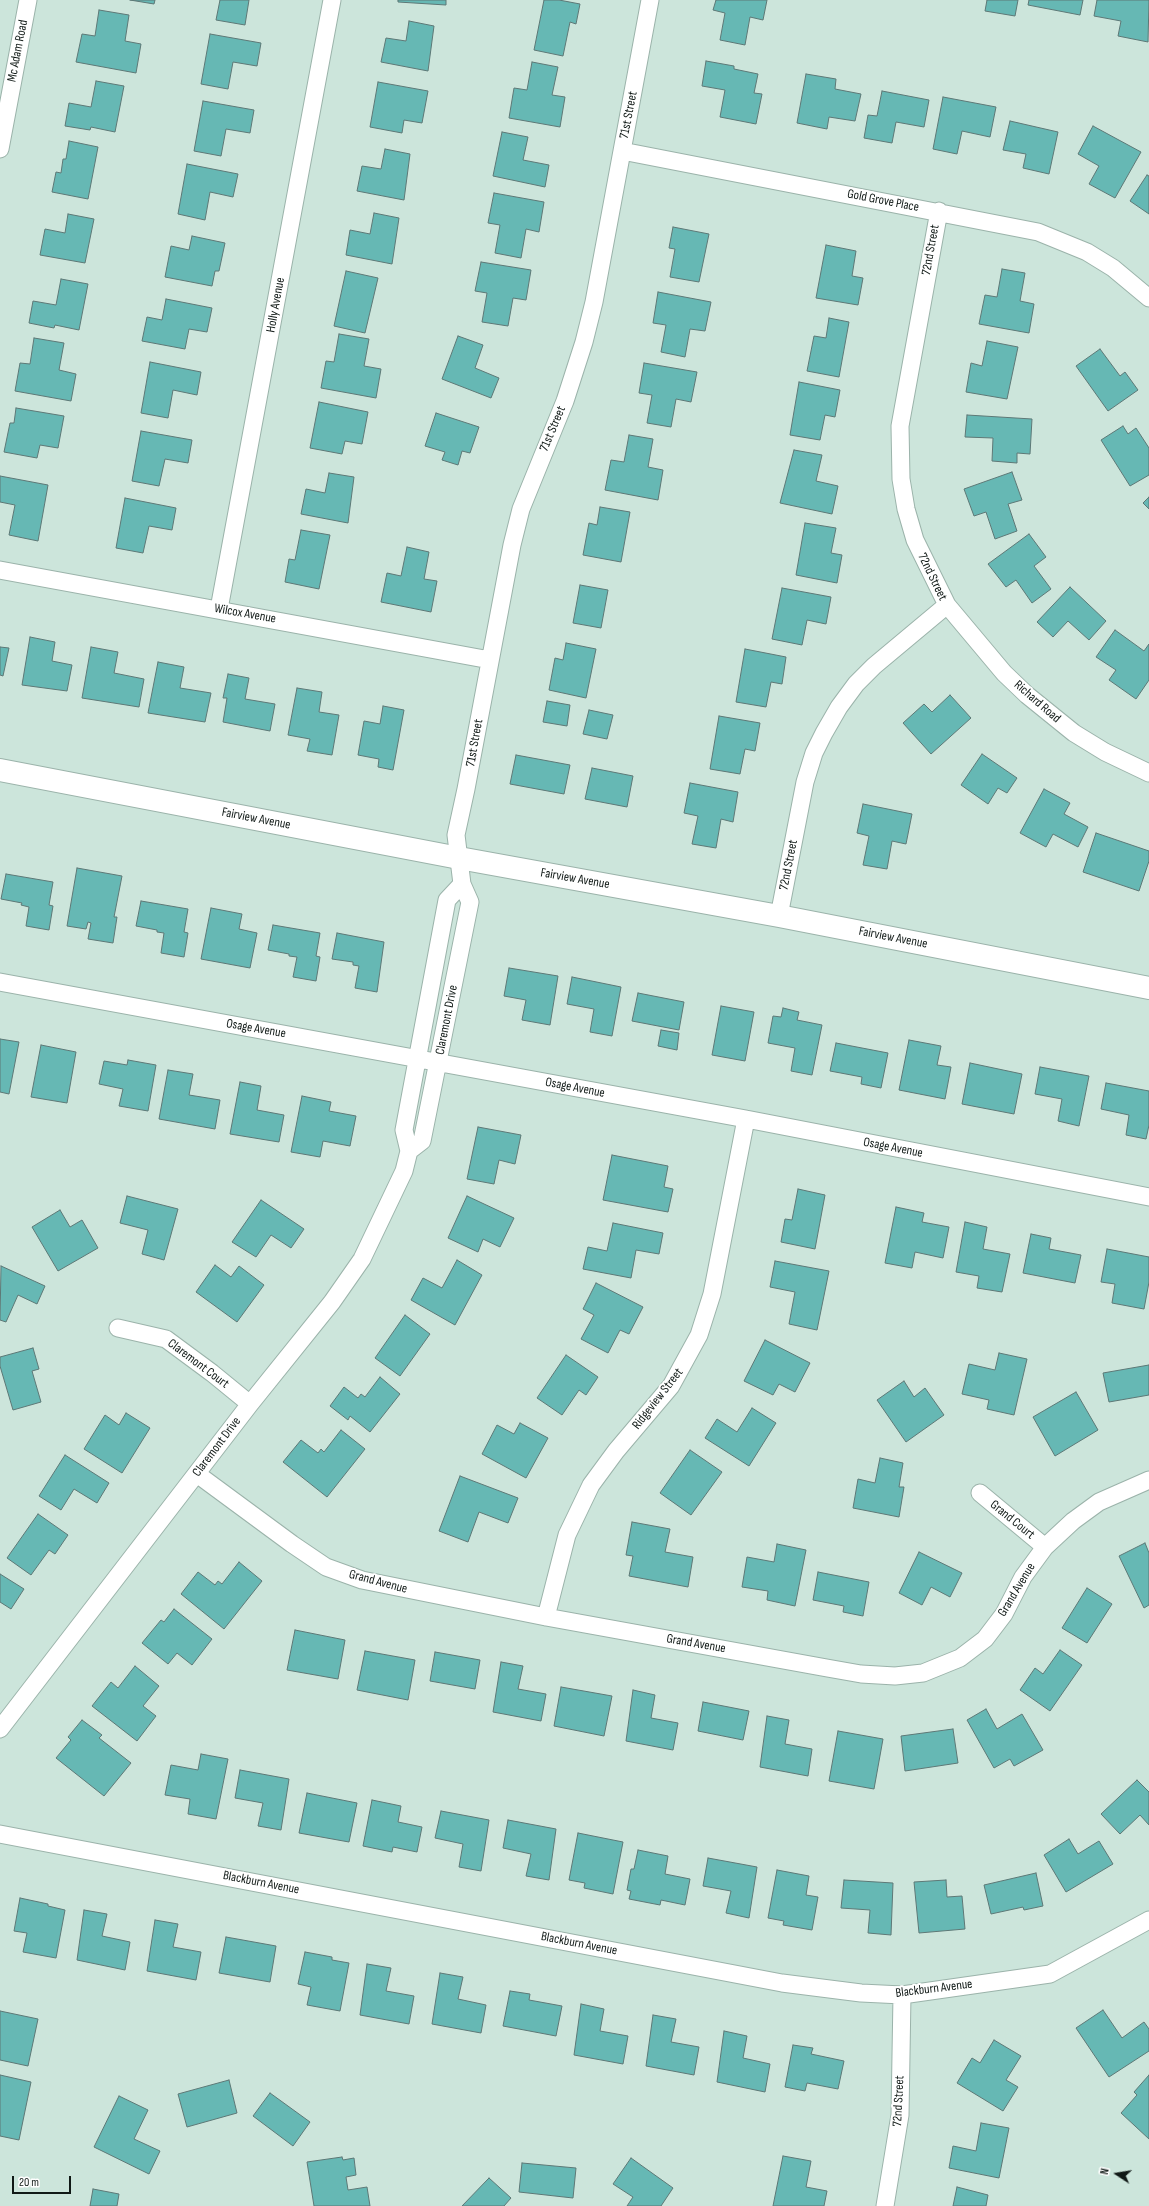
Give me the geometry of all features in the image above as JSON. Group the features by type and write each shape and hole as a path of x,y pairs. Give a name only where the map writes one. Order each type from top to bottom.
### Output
{"street":[{"name":"Mc Adam Road","path":"0,149 28,0"},
{"name":"Holly Avenue","path":"219,609 332,0"},
{"name":"71st Street","path":"459,858 456,835 512,545 521,508 565,401 584,342 622,152 650,0"},
{"name":"Gold Grove Place","path":"622,152 1019,227 1066,242 1113,268 1149,298"},
{"name":"72nd Street","path":"779,916 805,782 824,733 856,684 874,666 947,605 915,540 906,509 900,462 903,406 939,211"},
{"name":"Wilcox Avenue","path":"0,570 219,609 490,660"},
{"name":"Richard Road","path":"947,605 1004,673 1052,717 1105,752 1149,773"},
{"name":"Fairview Avenue","path":"0,770 459,858 779,916 1149,988"},
{"name":"Claremont Drive","path":"409,1151 422,1141 470,902 462,884 459,858"},
{"name":"Claremont Drive","path":"0,1729 250,1404 332,1302 362,1259 404,1171 409,1151 404,1130 447,900 462,884"},
{"name":"Osage Avenue","path":"0,982 746,1119 1149,1197"},
{"name":"Ridgeview Street","path":"546,1617 567,1535 591,1486 616,1450 671,1386 699,1336 712,1294 746,1119"},
{"name":"Claremont Court","path":"118,1328 166,1339 212,1373 250,1404"},
{"name":"Grand Avenue","path":"197,1474 292,1544 326,1567 362,1580 546,1617 861,1674 895,1676 923,1673 960,1658 985,1639 1004,1614 1023,1577 1045,1547 1073,1521 1099,1502 1149,1480"},
{"name":"Grand Court","path":"980,1493 1045,1547"},
{"name":"Blackburn Avenue","path":"0,1834 782,1983 861,1993 902,1996 1050,1974 1148,1923"},
{"name":"72nd Street","path":"885,2206 900,2115 902,1996"}],"building":[{"path":"130,0 155,0 154,4"},
{"path":"220,0 249,0 245,25 216,20"},
{"path":"398,0 446,0 446,5 398,2"},
{"path":"544,0 559,0 580,4 576,24 570,22 563,56 534,50"},
{"path":"716,0 767,0 763,20 750,17 745,45 720,40 725,13 713,10"},
{"path":"987,0 1018,0 1015,16 985,11"},
{"path":"1029,0 1083,0 1080,15 1028,5"},
{"path":"1097,0 1149,0 1148,42 1118,36 1121,21 1094,16"},
{"path":"99,10 129,15 125,41 141,44 136,73 76,62 82,34 95,36"},
{"path":"409,21 434,26 428,71 381,62 386,38 406,41"},
{"path":"210,34 261,43 257,66 233,62 228,89 201,84"},
{"path":"706,61 734,66 734,69 758,74 754,93 762,94 756,124 720,117 725,90 702,86"},
{"path":"532,62 558,67 552,95 565,97 560,127 509,118 514,88 527,90"},
{"path":"806,74 836,79 835,89 861,94 855,121 829,117 827,129 797,123"},
{"path":"96,81 124,86 115,132 91,127 90,130 65,126 69,103 91,107"},
{"path":"378,82 428,91 422,123 404,120 402,133 370,127"},
{"path":"882,91 929,100 924,127 896,122 892,143 864,138 868,115 877,116"},
{"path":"943,97 996,107 990,137 962,131 957,154 933,149"},
{"path":"203,101 254,110 250,133 226,129 221,156 194,151"},
{"path":"1010,121 1058,132 1049,174 1023,168 1026,154 1003,150"},
{"path":"1093,126 1141,152 1115,198 1089,184 1099,166 1078,154"},
{"path":"502,132 528,137 523,160 549,165 545,187 493,176"},
{"path":"69,141 98,147 88,199 52,192 56,172 61,173 63,159 66,159"},
{"path":"385,149 410,154 404,200 357,191 362,166 381,169"},
{"path":"187,164 238,174 233,197 210,192 205,220 178,214"},
{"path":"1147,175 1149,176 1149,214 1130,201"},
{"path":"494,193 544,202 539,232 526,229 521,258 495,253 500,225 488,223"},
{"path":"374,213 399,218 392,264 346,255 350,230 370,234"},
{"path":"68,214 94,219 85,263 40,255 45,229 65,233"},
{"path":"673,227 709,234 699,282 670,277 675,249 669,248"},
{"path":"192,236 225,243 219,271 215,271 212,286 165,277 171,246 189,250"},
{"path":"826,245 856,251 852,276 863,278 858,305 816,298"},
{"path":"481,262 531,270 526,300 513,298 508,326 482,322 487,293 475,291"},
{"path":"1002,269 1025,273 1020,301 1034,304 1029,333 979,324 985,295 997,297"},
{"path":"346,271 378,278 365,333 334,326"},
{"path":"61,279 88,284 79,330 55,325 54,328 29,323 33,301 56,305"},
{"path":"658,292 711,302 705,331 690,329 685,357 661,352 666,325 653,323"},
{"path":"166,299 212,308 207,332 189,329 185,349 142,341 147,317 162,320"},
{"path":"829,318 849,322 839,377 807,371 814,336 826,338"},
{"path":"339,334 369,339 364,366 381,369 376,398 321,388 326,361 334,362"},
{"path":"458,336 483,345 475,368 499,378 491,398 442,379"},
{"path":"34,338 64,343 59,370 76,374 71,401 15,391 20,363 30,364"},
{"path":"987,341 1018,347 1007,399 966,392 971,363 982,366"},
{"path":"1100,349 1120,376 1125,372 1138,390 1108,411 1076,366"},
{"path":"150,362 201,372 197,395 173,390 168,418 141,413"},
{"path":"644,363 697,372 691,402 676,399 671,427 647,423 652,395 639,393"},
{"path":"799,382 840,390 835,417 825,415 820,440 790,435"},
{"path":"319,402 368,412 362,444 345,441 342,454 310,448"},
{"path":"16,408 64,416 58,448 40,445 37,458 4,452 10,423 14,423"},
{"path":"436,413 479,427 470,453 462,451 458,465 442,460 445,452 425,446"},
{"path":"967,415 1032,419 1030,454 1017,453 1017,463 992,461 993,438 965,437"},
{"path":"1123,426 1128,434 1136,428 1149,448 1149,475 1130,486 1101,440"},
{"path":"141,431 192,440 188,463 165,459 159,486 132,481"},
{"path":"629,435 653,439 648,467 663,470 658,500 605,490 611,460 624,462"},
{"path":"794,450 822,455 816,481 838,486 832,514 780,503"},
{"path":"1012,472 1022,500 1008,504 1017,531 995,539 986,512 974,516 964,489"},
{"path":"329,473 354,477 348,523 301,514 306,489 325,493"},
{"path":"0,476 48,485 38,541 9,535 15,505 0,502"},
{"path":"1149,497 1149,509 1143,503"},
{"path":"125,498 176,508 172,530 149,526 143,553 116,548"},
{"path":"600,507 630,512 621,562 583,555 589,523 597,525"},
{"path":"805,523 836,528 831,553 842,555 837,583 796,575"},
{"path":"301,530 330,535 319,589 285,582 289,559 295,560"},
{"path":"1029,534 1046,557 1034,566 1051,589 1032,603 1016,580 1006,587 988,564"},
{"path":"407,547 429,552 424,579 437,581 431,612 381,602 387,573 401,576"},
{"path":"580,585 608,590 601,628 573,623"},
{"path":"1070,587 1106,621 1089,640 1068,621 1053,637 1037,622"},
{"path":"782,588 831,597 826,624 807,620 802,645 772,639"},
{"path":"1115,630 1144,651 1149,644 1149,680 1136,699 1109,680 1116,670 1096,657"},
{"path":"30,637 55,642 52,661 72,665 67,691 22,685"},
{"path":"566,643 596,649 586,698 549,690 555,658 563,660"},
{"path":"0,647 9,648 3,676 0,675"},
{"path":"91,647 118,652 114,673 144,679 139,707 82,698"},
{"path":"745,649 786,657 782,684 771,682 766,707 736,702"},
{"path":"158,662 184,667 180,688 211,693 205,722 148,713"},
{"path":"228,674 249,678 245,699 275,704 270,731 223,722 227,698 223,698"},
{"path":"297,688 322,692 319,712 339,715 332,755 307,751 310,739 288,735"},
{"path":"950,695 971,718 931,754 903,723 924,704 932,712"},
{"path":"547,701 570,705 567,726 543,722"},
{"path":"383,706 404,710 393,770 378,767 379,759 358,755 364,721 380,724"},
{"path":"589,710 613,715 607,739 583,734"},
{"path":"719,716 760,723 755,751 745,749 740,774 710,769"},
{"path":"982,754 1017,778 1007,793 998,788 988,804 961,785"},
{"path":"516,755 570,765 564,794 510,784"},
{"path":"592,768 633,776 627,807 585,799"},
{"path":"690,783 738,792 733,822 721,819 716,848 692,844 698,816 684,813"},
{"path":"1044,789 1070,803 1064,814 1088,827 1078,847 1053,834 1046,847 1020,833"},
{"path":"863,804 912,814 906,844 892,841 887,869 863,865 869,836 857,833"},
{"path":"1096,833 1149,851 1149,861 1139,891 1083,872"},
{"path":"77,868 122,876 114,917 117,917 113,943 88,939 91,923 88,922 86,929 67,926"},
{"path":"6,874 53,882 49,905 53,906 49,930 26,926 29,907 21,905 22,903 1,899"},
{"path":"141,901 188,909 184,932 188,933 184,957 161,953 164,933 157,932 157,930 136,926"},
{"path":"211,908 242,914 239,929 257,933 250,968 201,959"},
{"path":"273,925 320,933 316,956 320,957 316,981 293,977 297,957 268,950"},
{"path":"337,933 384,942 377,992 355,988 359,966 353,965 353,962 332,959"},
{"path":"509,968 558,976 550,1025 522,1020 526,1000 504,996"},
{"path":"572,977 621,987 612,1036 590,1032 594,1009 567,1004"},
{"path":"638,993 684,1002 679,1030 632,1021"},
{"path":"721,1006 754,1012 745,1061 712,1055"},
{"path":"783,1008 799,1012 797,1020 822,1025 812,1075 791,1071 795,1048 768,1043 773,1016 781,1017"},
{"path":"661,1030 679,1033 677,1050 658,1046"},
{"path":"0,1039 19,1042 9,1094 0,1092"},
{"path":"909,1040 941,1046 937,1065 951,1067 945,1099 899,1090"},
{"path":"836,1043 888,1053 881,1088 861,1084 862,1077 830,1071"},
{"path":"41,1045 76,1052 67,1103 31,1097"},
{"path":"128,1060 156,1065 148,1111 119,1106 123,1089 99,1084 104,1061 127,1065"},
{"path":"970,1063 1022,1074 1014,1114 962,1104"},
{"path":"1040,1067 1089,1076 1079,1126 1058,1121 1062,1099 1035,1094"},
{"path":"168,1070 193,1074 189,1095 220,1100 215,1129 159,1119"},
{"path":"240,1082 261,1086 257,1110 284,1115 279,1142 230,1134"},
{"path":"1106,1083 1149,1091 1149,1125 1146,1139 1126,1135 1129,1115 1101,1109"},
{"path":"302,1096 331,1102 329,1111 356,1116 350,1146 323,1141 320,1157 291,1152"},
{"path":"478,1127 521,1135 515,1164 499,1160 494,1184 467,1179"},
{"path":"612,1155 668,1166 664,1187 673,1189 668,1212 603,1200"},
{"path":"798,1189 825,1195 815,1249 781,1242 785,1219 792,1220"},
{"path":"127,1196 178,1209 164,1260 142,1254 148,1230 120,1223"},
{"path":"467,1196 514,1218 500,1247 483,1239 478,1252 448,1238"},
{"path":"261,1200 304,1229 291,1248 271,1235 256,1257 232,1242"},
{"path":"896,1207 924,1213 922,1222 949,1227 943,1258 915,1252 912,1268 885,1263"},
{"path":"60,1210 70,1227 82,1220 98,1248 58,1271 32,1227"},
{"path":"965,1222 987,1227 983,1249 1010,1254 1002,1292 977,1288 979,1276 956,1272"},
{"path":"613,1223 663,1233 659,1254 636,1250 631,1278 583,1269 588,1247 607,1251"},
{"path":"1031,1234 1051,1238 1049,1249 1081,1255 1075,1283 1023,1273"},
{"path":"1107,1249 1149,1257 1149,1282 1144,1309 1112,1303 1115,1284 1101,1282"},
{"path":"457,1260 482,1275 455,1325 411,1300 423,1278 442,1288"},
{"path":"775,1261 829,1271 817,1330 789,1324 795,1292 770,1287"},
{"path":"215,1265 231,1277 239,1266 264,1285 237,1322 196,1292"},
{"path":"1,1266 45,1286 37,1304 18,1295 6,1322 0,1320"},
{"path":"596,1283 643,1307 629,1334 620,1330 608,1353 581,1339 594,1315 583,1309"},
{"path":"405,1315 430,1334 400,1376 375,1358"},
{"path":"765,1340 810,1363 795,1392 779,1384 773,1395 744,1381"},
{"path":"33,1348 39,1369 32,1371 41,1402 13,1410 0,1366 0,1357"},
{"path":"999,1353 1027,1359 1014,1415 987,1409 989,1400 962,1394 969,1364 995,1370"},
{"path":"566,1355 598,1377 586,1395 579,1390 562,1415 537,1398"},
{"path":"1149,1365 1149,1395 1109,1402 1103,1373"},
{"path":"380,1377 400,1394 370,1432 350,1416 348,1420 330,1406 344,1387 358,1398 361,1394 365,1397"},
{"path":"904,1381 914,1397 925,1388 944,1415 906,1442 877,1400"},
{"path":"1076,1392 1098,1430 1055,1456 1033,1417"},
{"path":"752,1408 776,1423 749,1466 705,1438 717,1419 737,1432"},
{"path":"126,1413 150,1428 122,1473 84,1449 105,1415 119,1425"},
{"path":"520,1423 548,1438 526,1478 482,1454 497,1425 514,1434"},
{"path":"341,1430 365,1449 327,1497 283,1462 301,1440 318,1453 321,1449 324,1452"},
{"path":"690,1450 722,1472 691,1515 660,1493"},
{"path":"65,1455 109,1483 97,1503 74,1489 61,1510 39,1496"},
{"path":"880,1458 903,1463 899,1487 904,1487 899,1517 853,1508 858,1479 875,1483"},
{"path":"460,1476 518,1498 508,1523 479,1512 468,1542 439,1531"},
{"path":"38,1514 68,1535 55,1554 49,1550 31,1575 7,1558"},
{"path":"632,1522 670,1529 665,1552 693,1557 688,1587 629,1576 633,1556 626,1555"},
{"path":"1145,1543 1149,1553 1149,1605 1144,1608 1119,1556"},
{"path":"777,1544 806,1550 795,1606 767,1600 768,1591 742,1587 747,1557 774,1562"},
{"path":"919,1552 962,1573 950,1597 931,1587 922,1605 899,1593"},
{"path":"239,1562 262,1581 224,1629 181,1594 198,1572 215,1585 218,1581 222,1584"},
{"path":"818,1572 869,1582 863,1616 843,1612 844,1606 813,1600"},
{"path":"0,1574 24,1589 11,1609 0,1602"},
{"path":"1087,1588 1112,1604 1087,1643 1062,1628"},
{"path":"174,1609 212,1639 192,1665 177,1653 168,1664 142,1643 161,1620 164,1622"},
{"path":"295,1630 345,1640 338,1679 287,1670"},
{"path":"1060,1650 1082,1665 1050,1711 1020,1690 1035,1668 1043,1674"},
{"path":"365,1651 415,1660 408,1700 357,1690"},
{"path":"435,1652 480,1660 475,1689 430,1681"},
{"path":"501,1662 523,1666 518,1689 546,1694 541,1721 493,1712"},
{"path":"135,1666 159,1686 143,1706 156,1716 137,1741 92,1706 111,1682 118,1688"},
{"path":"561,1687 612,1696 604,1736 554,1726"},
{"path":"633,1690 655,1695 651,1718 678,1723 673,1750 626,1741"},
{"path":"703,1702 749,1711 743,1740 698,1731"},
{"path":"986,1709 997,1729 1022,1714 1043,1750 1014,1766 1010,1759 994,1768 967,1720"},
{"path":"767,1716 789,1720 785,1744 812,1749 808,1776 760,1767"},
{"path":"82,1720 102,1735 99,1738 131,1763 104,1796 56,1758 71,1740 68,1737"},
{"path":"953,1729 958,1763 905,1771 901,1736"},
{"path":"838,1731 883,1739 874,1789 829,1781"},
{"path":"201,1754 228,1759 216,1819 188,1814 190,1799 165,1795 171,1765 198,1770"},
{"path":"240,1770 289,1779 281,1830 258,1826 263,1803 235,1798"},
{"path":"1137,1780 1149,1792 1149,1825 1140,1815 1120,1834 1101,1814"},
{"path":"307,1793 357,1803 349,1842 299,1833"},
{"path":"372,1800 401,1806 398,1822 422,1827 417,1852 393,1847 392,1852 363,1846"},
{"path":"441,1811 489,1820 481,1871 459,1867 463,1844 435,1838"},
{"path":"508,1820 556,1829 549,1880 526,1876 531,1854 503,1848"},
{"path":"578,1833 623,1842 613,1894 584,1888 585,1883 569,1880"},
{"path":"1069,1839 1078,1854 1099,1841 1113,1864 1066,1892 1044,1855"},
{"path":"638,1850 668,1856 665,1874 690,1879 685,1905 661,1900 660,1905 629,1899 631,1891 627,1890 631,1869 634,1869"},
{"path":"708,1858 757,1867 749,1918 726,1913 731,1891 703,1886"},
{"path":"777,1870 809,1876 806,1895 818,1897 812,1930 783,1925 784,1921 768,1918"},
{"path":"1036,1873 1043,1906 1024,1910 1023,1907 991,1914 984,1885"},
{"path":"844,1880 893,1883 891,1935 868,1933 870,1910 841,1908"},
{"path":"946,1880 947,1897 962,1896 965,1929 919,1933 914,1882"},
{"path":"20,1898 48,1904 48,1906 65,1910 56,1958 23,1952 27,1933 14,1931"},
{"path":"84,1910 107,1914 102,1936 130,1942 125,1970 77,1960"},
{"path":"155,1920 178,1924 173,1947 201,1952 196,1980 147,1971"},
{"path":"226,1937 276,1946 270,1982 219,1973"},
{"path":"305,1952 332,1957 332,1960 349,1963 340,2011 307,2005 311,1987 298,1984"},
{"path":"367,1964 391,1968 386,1991 414,1996 409,2024 360,2015"},
{"path":"440,1973 463,1977 458,1999 486,2005 481,2033 432,2024"},
{"path":"510,1991 530,1994 529,2000 562,2006 556,2036 503,2026"},
{"path":"581,2004 604,2009 600,2031 628,2036 623,2064 574,2055"},
{"path":"1103,2010 1122,2038 1144,2022 1149,2029 1149,2051 1109,2077 1076,2028"},
{"path":"0,2011 38,2019 28,2066 0,2060"},
{"path":"653,2015 676,2019 671,2042 699,2047 694,2075 646,2066"},
{"path":"724,2031 747,2036 743,2058 770,2064 765,2092 717,2082"},
{"path":"994,2040 1021,2056 1006,2080 1018,2087 1003,2111 957,2083 972,2058 980,2063"},
{"path":"793,2045 813,2048 811,2054 844,2061 838,2089 807,2083 805,2091 785,2087"},
{"path":"0,2075 31,2082 19,2140 0,2136"},
{"path":"1149,2075 1149,2139 1121,2113 1137,2095 1134,2092"},
{"path":"229,2080 237,2113 187,2127 178,2094"},
{"path":"270,2093 310,2122 293,2146 253,2116"},
{"path":"119,2096 148,2110 134,2139 160,2151 149,2174 94,2147"},
{"path":"981,2123 1009,2128 999,2178 949,2168 953,2146 976,2151"},
{"path":"783,2156 811,2161 806,2187 827,2191 824,2206 773,2206"},
{"path":"342,2157 343,2160 354,2158 356,2175 346,2177 348,2190 367,2187 370,2206 314,2206 307,2162"},
{"path":"631,2158 673,2188 661,2206 627,2206 633,2197 613,2184"},
{"path":"522,2163 576,2168 573,2198 519,2192"},
{"path":"489,2178 511,2198 504,2206 462,2206"},
{"path":"957,2187 988,2195 986,2206 953,2206"},
{"path":"93,2189 119,2194 117,2206 90,2206"}]}
